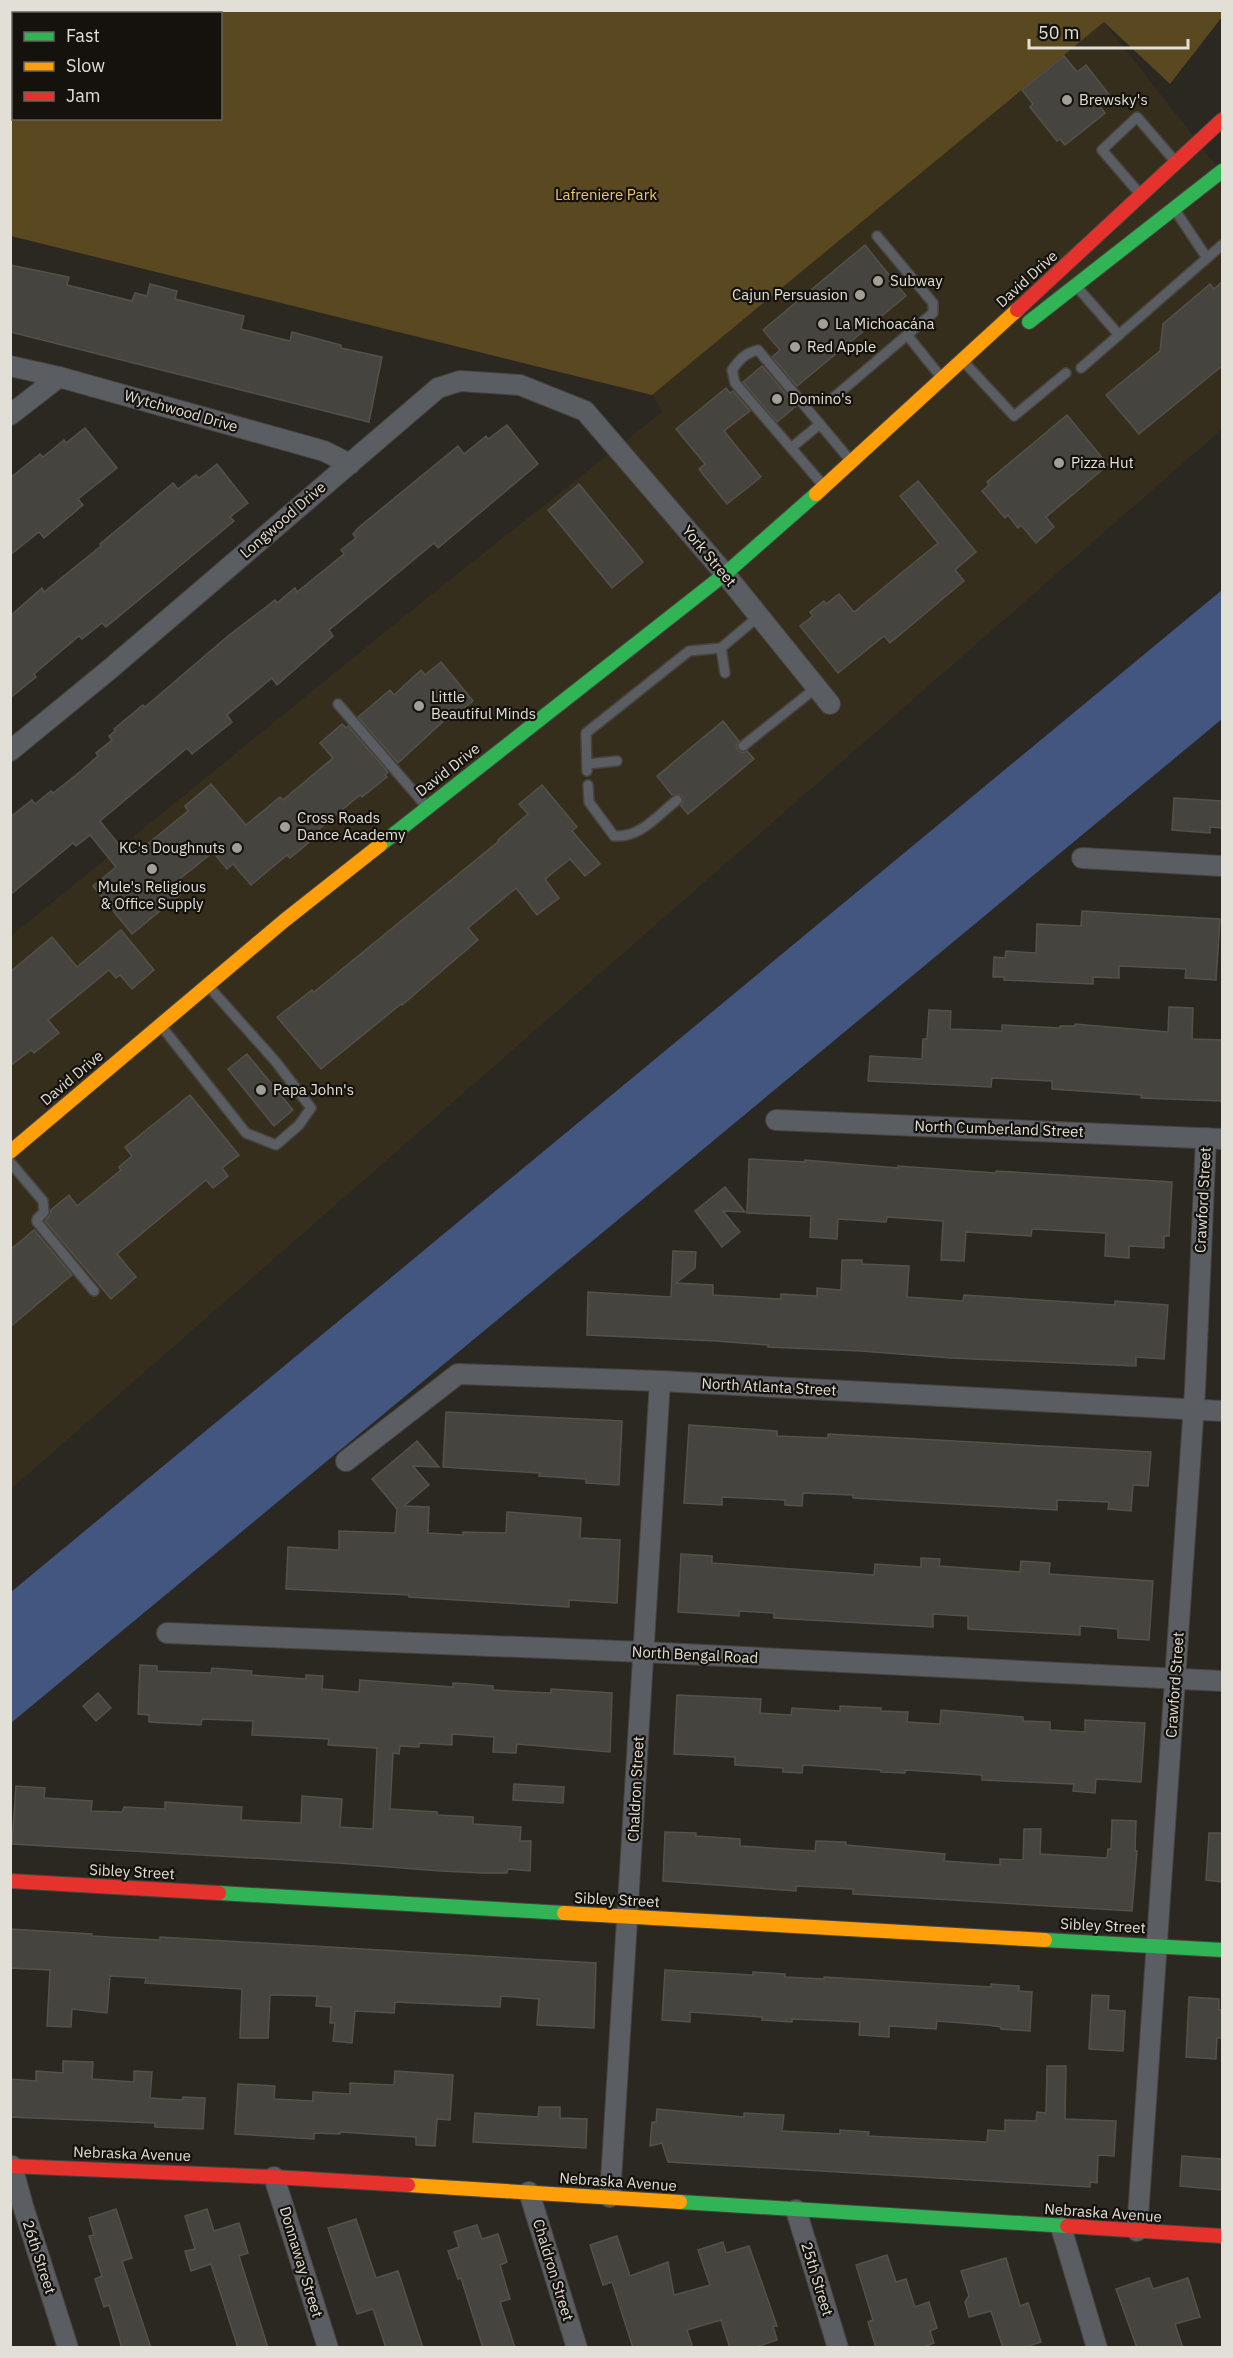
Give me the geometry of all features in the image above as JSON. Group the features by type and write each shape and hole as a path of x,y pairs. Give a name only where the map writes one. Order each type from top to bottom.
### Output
{"street":[{"name":"David Drive","path":"10,1152 285,920 725,574 966,365 1222,120"},
{"path":"1014,334 1222,171"},
{"name":"David Drive","path":"966,365 996,348"},
{"name":"Wytchwood Drive","path":"10,366 59,377 324,451 350,464"},
{"path":"10,415 59,377"},
{"name":"Longwood Drive","path":"10,751 438,388 460,381 520,385 585,411"},
{"name":"York Street","path":"585,411 725,574 830,704"},
{"path":"1082,858 1222,866"},
{"name":"North Cumberland Street","path":"776,1120 1214,1138"},
{"name":"Crawford Street","path":"1137,2231 1193,1410 1214,1138"},
{"name":"North Atlanta Street","path":"345,1461 458,1374 660,1381 1222,1412"},
{"name":"Chaldron Street","path":"610,2197 660,1381"},
{"name":"North Bengal Road","path":"167,1633 644,1652 1222,1682"},
{"name":"Sibley Street","path":"10,1881 628,1918 1222,1950"},
{"name":"Nebraska Avenue","path":"11,2166 274,2177 1222,2236"},
{"name":"26th Street","path":"11,2166 68,2348"},
{"name":"Donnaway Street","path":"274,2177 327,2348"},
{"name":"Chaldron Street","path":"529,2192 577,2348"},
{"name":"25th Street","path":"796,2210 838,2348"},
{"path":"1061,2226 1097,2348"}],"lane":[{"path":"1142,196 1102,150 1137,117 1176,163"},
{"path":"1174,207 1207,258"},
{"path":"833,399 933,313 933,303 877,236"},
{"path":"1081,368 1222,245"},
{"path":"1076,285 1119,335"},
{"path":"907,335 946,382"},
{"path":"824,486 735,382 732,370 739,360 749,352 758,350 852,462"},
{"path":"966,365 1014,416 1066,373"},
{"path":"791,448 820,424"},
{"path":"617,761 587,767 586,733 689,651 721,648 759,616"},
{"path":"721,648 725,673"},
{"path":"743,746 817,687"},
{"path":"338,704 427,808"},
{"path":"588,785 589,802 614,836 626,837 635,834 676,800"},
{"path":"160,1026 246,1133 276,1145 299,1125 311,1108 276,1062 208,986"},
{"path":"10,1162 43,1201 44,1212 37,1222 94,1291"}],"shaded area":[{"path":"1104,22 1222,173 1222,429 11,1489 11,936 417,606 662,412 652,395"}],"green space":[{"name":"Lafreniere Park","path":"11,10 1222,10 1222,17 1170,84 1104,22 652,395 11,236"}],"water":[{"path":"1222,590 1222,719 11,1723 11,1592"}],"building":[{"name":"Brewsky's","path":"1064,56 1077,72 1086,65 1110,96 1099,105 1105,113 1065,145 1060,139 1057,141 1030,107 1033,104 1022,90"},
{"path":"865,245 906,296 797,386 772,357 780,350 763,330"},
{"path":"10,265 69,277 67,285 132,301 135,293 147,296 150,284 177,291 175,299 244,316 241,329 290,341 292,332 341,345 341,348 382,357 369,422 10,332"},
{"path":"1222,282 1222,366 1139,434 1106,395 1160,351 1163,324 1210,284 1214,289"},
{"name":"Domino's","path":"762,366 796,406 777,422 743,382"},
{"path":"726,388 730,393 733,391 750,411 724,431 761,477 727,504 699,469 705,464 676,429"},
{"name":"Pizza Hut","path":"1067,415 1108,465 1046,517 1054,527 1036,543 1021,525 1018,528 1008,515 1005,518 982,491 989,485 987,482"},
{"path":"507,425 538,464 438,548 434,543 329,630 333,636 277,685 272,678 227,715 232,722 192,754 187,748 100,821 128,856 143,844 145,846 188,811 185,806 211,784 246,825 280,797 283,800 333,758 320,743 342,724 346,728 348,726 388,772 385,775 387,777 362,797 360,795 312,835 314,838 290,858 287,855 251,885 233,864 227,869 213,852 176,882 183,892 132,934 93,886 116,867 90,835 76,846 73,843 10,895 10,817 32,800 35,804 51,791 53,793 81,771 98,756 96,753 112,740 109,736 115,731 114,729 143,705 145,707 228,636 275,600 277,603 295,588 297,592 344,554 341,550 356,538 353,534 358,528 458,446 464,454 486,436 488,439"},
{"path":"85,428 117,468 78,499 83,505 44,538 39,532 10,555 10,478 40,454 43,457 64,440 66,443"},
{"path":"217,464 248,503 230,517 234,521 106,627 102,623 82,639 79,636 34,674 36,677 10,698 10,616 42,588 44,592 101,546 100,544 173,483 178,489 196,475 199,478"},
{"path":"918,481 976,552 955,570 964,581 890,643 884,636 838,673 800,626 813,616 810,612 824,601 826,604 839,594 854,612 938,543 900,496"},
{"path":"579,484 643,562 612,588 548,510"},
{"name":"Little Beautiful Minds","path":"441,662 473,701 452,718 450,715 398,763 358,717 390,690 394,695 421,670 425,675"},
{"path":"723,721 739,741 736,746 738,751 743,753 747,751 754,759 688,814 681,806 682,796 672,795 657,776"},
{"path":"542,785 577,827 572,831 600,864 585,876 570,859 545,879 559,898 537,915 516,888 468,928 478,940 402,1005 321,1069 277,1017 312,990 314,992 499,841 528,814 519,804"},
{"path":"1174,798 1222,801 1222,828 1210,827 1210,833 1172,830"},
{"path":"1082,911 1220,919 1216,980 1185,978 1186,969 1119,966 1119,978 1093,977 1093,984 1004,980 1004,977 993,977 994,957 1005,958 1006,951 1036,953 1037,924 1081,926"},
{"path":"121,930 154,970 132,989 120,975 116,978 109,970 48,1020 59,1033 34,1053 31,1050 10,1066 10,972 52,937 77,967"},
{"path":"1169,1007 1193,1008 1192,1039 1222,1040 1222,1101 1141,1098 1142,1095 1052,1089 1052,1081 992,1078 991,1087 868,1081 870,1056 922,1059 923,1039 927,1039 929,1010 951,1011 950,1029 1002,1031 1002,1025 1060,1028 1060,1026 1075,1026 1075,1024 1168,1032"},
{"name":"Papa John's","path":"247,1054 293,1110 274,1126 228,1069"},
{"path":"190,1095 239,1155 222,1168 228,1176 213,1188 206,1180 117,1254 136,1277 111,1299 45,1221 51,1210 69,1195 77,1206 121,1170 119,1167 132,1156 125,1147"},
{"path":"749,1159 805,1162 805,1160 898,1168 898,1166 996,1173 996,1171 1172,1182 1169,1236 1164,1236 1164,1248 1129,1246 1129,1258 1105,1256 1106,1233 1032,1229 1031,1236 966,1232 964,1261 941,1260 943,1221 887,1217 886,1222 838,1219 837,1239 810,1237 811,1216 747,1213"},
{"path":"725,1187 745,1212 723,1211 740,1232 722,1247 695,1211"},
{"path":"34,1230 72,1275 10,1327 10,1250"},
{"path":"673,1251 696,1252 695,1268 676,1283 713,1285 713,1295 781,1299 781,1294 817,1296 817,1288 841,1290 842,1260 862,1260 862,1264 909,1266 907,1297 963,1301 964,1295 1115,1305 1115,1301 1168,1305 1164,1359 1136,1357 1136,1366 951,1358 768,1347 768,1345 716,1341 587,1335 588,1292 671,1297"},
{"path":"446,1412 622,1421 619,1485 586,1483 586,1479 539,1476 540,1473 443,1467"},
{"path":"689,1425 777,1431 777,1436 828,1438 828,1434 1151,1452 1148,1486 1133,1485 1131,1511 1108,1509 1109,1502 1057,1500 1057,1510 803,1493 802,1506 785,1505 785,1500 722,1497 722,1505 684,1503"},
{"path":"417,1441 439,1467 413,1466 429,1485 404,1506 429,1507 428,1533 463,1535 463,1532 506,1533 507,1512 581,1518 580,1538 620,1540 617,1603 569,1600 569,1607 409,1597 409,1595 286,1589 288,1547 339,1550 339,1531 395,1533 397,1509 372,1479"},
{"path":"681,1554 712,1556 712,1563 874,1575 875,1564 921,1567 921,1558 940,1559 939,1566 1020,1572 1021,1561 1050,1563 1049,1574 1153,1581 1149,1640 1118,1638 1118,1629 1080,1626 1080,1635 968,1629 968,1616 933,1614 933,1627 774,1618 774,1613 739,1611 739,1616 678,1612"},
{"path":"140,1665 157,1666 157,1671 211,1673 212,1668 252,1671 251,1675 306,1679 306,1675 323,1676 322,1689 359,1692 360,1680 453,1687 453,1683 470,1684 493,1686 493,1690 527,1692 551,1693 551,1689 612,1693 610,1752 517,1744 516,1753 493,1752 494,1737 452,1734 452,1745 419,1743 419,1747 400,1746 399,1754 393,1753 390,1809 473,1817 473,1824 521,1827 520,1841 531,1841 530,1871 508,1869 507,1873 483,1873 441,1871 12,1844 16,1786 45,1788 44,1798 92,1801 91,1811 122,1812 124,1807 165,1809 165,1802 242,1807 241,1820 301,1823 302,1796 342,1799 340,1827 373,1829 377,1748 328,1745 329,1739 252,1735 253,1721 202,1719 201,1725 149,1722 149,1715 138,1714"},
{"path":"98,1693 111,1708 96,1721 83,1706"},
{"path":"677,1695 761,1699 760,1713 791,1715 792,1708 840,1711 840,1706 881,1708 881,1711 908,1712 907,1722 940,1724 941,1710 1023,1717 1023,1721 1050,1722 1050,1730 1085,1732 1085,1720 1145,1723 1141,1782 1096,1779 1095,1793 1073,1791 1074,1784 982,1780 982,1775 905,1770 905,1773 881,1772 881,1770 803,1765 802,1773 783,1772 783,1768 735,1765 735,1757 674,1754"},
{"path":"514,1784 564,1787 563,1803 513,1800"},
{"path":"1112,1820 1136,1821 1135,1851 1137,1851 1132,1911 853,1894 853,1889 796,1886 796,1891 663,1881 665,1832 696,1833 696,1836 740,1839 740,1846 815,1851 816,1841 846,1842 846,1845 945,1854 944,1861 1000,1865 1000,1859 1023,1860 1024,1829 1041,1829 1040,1854 1107,1858 1108,1849 1111,1849"},
{"path":"1209,1833 1222,1833 1222,1882 1206,1880"},
{"path":"10,1929 160,1940 160,1937 596,1963 594,2028 537,2025 539,1999 501,1996 500,2007 395,2002 394,2013 355,2011 352,2043 333,2041 335,2023 330,2023 331,2007 316,2006 317,1996 270,1995 268,2038 240,2038 242,1989 145,1983 146,1978 110,1976 107,2013 72,2009 71,2027 47,2026 50,1970 10,1968"},
{"path":"665,1970 753,1975 753,1972 785,1974 785,1977 824,1979 824,1977 991,1987 991,1984 1019,1986 1019,1991 1032,1992 1030,2031 937,2021 936,2029 889,2026 889,2037 859,2035 860,2022 792,2019 792,2022 762,2020 762,2017 690,2012 690,2022 662,2020"},
{"path":"1092,1995 1109,1996 1108,2010 1125,2011 1123,2051 1089,2049"},
{"path":"1189,1997 1219,1999 1219,2010 1222,2010 1222,2038 1217,2038 1216,2059 1186,2057"},
{"path":"63,2061 93,2062 92,2079 134,2082 134,2071 152,2072 150,2098 182,2100 183,2097 205,2098 203,2129 155,2127 155,2123 10,2117 10,2079 36,2081 36,2071 63,2073"},
{"path":"1047,2066 1066,2066 1065,2119 1116,2121 1114,2156 1098,2155 1097,2183 1090,2182 1090,2187 668,2162 662,2143 650,2146 652,2122 656,2122 657,2109 744,2117 744,2113 784,2115 782,2131 840,2134 840,2130 869,2132 868,2136 987,2142 988,2130 1005,2131 1005,2120 1036,2121 1037,2112 1046,2113"},
{"path":"395,2071 453,2075 450,2120 437,2119 435,2146 416,2145 416,2137 340,2132 340,2134 314,2133 314,2139 235,2134 238,2084 275,2086 274,2099 313,2101 313,2092 350,2094 350,2083 394,2085"},
{"path":"539,2107 560,2107 560,2118 587,2119 586,2148 473,2142 475,2113 538,2117"},
{"path":"1182,2156 1222,2159 1222,2190 1180,2186"},
{"path":"116,2209 132,2258 122,2261 151,2348 122,2348 109,2305 104,2307 95,2279 102,2276 89,2236 94,2235 89,2218"},
{"path":"207,2209 214,2231 239,2223 248,2253 239,2256 268,2348 238,2348 211,2264 191,2271 185,2251 195,2249 185,2216"},
{"path":"356,2219 376,2278 398,2271 423,2348 386,2348 373,2309 357,2314 328,2228"},
{"path":"477,2225 482,2239 498,2234 507,2262 500,2265 510,2299 500,2302 515,2348 483,2348 461,2278 458,2279 448,2251 459,2247 454,2232"},
{"path":"617,2236 630,2276 668,2262 674,2295 710,2285 698,2250 723,2242 726,2253 749,2246 777,2326 773,2326 777,2340 753,2348 730,2348 721,2320 687,2330 693,2348 633,2348 612,2282 603,2285 590,2245"},
{"path":"887,2255 896,2282 906,2279 915,2307 929,2302 937,2328 930,2331 934,2343 922,2348 876,2348 868,2322 873,2320 856,2265"},
{"path":"1006,2258 1020,2306 1028,2303 1041,2342 1023,2348 1003,2348 991,2311 969,2317 965,2302 969,2296 961,2271"},
{"path":"1149,2278 1153,2289 1188,2278 1200,2317 1175,2324 1183,2348 1137,2348 1116,2289"}],"traffic: fast":[{"path":"1029,322 1222,171"},
{"path":"380,845 725,574 816,494"},
{"path":"219,1893 564,1913"},
{"path":"1045,1940 1222,1950"},
{"path":"680,2202 1067,2226"}],"traffic: slow":[{"path":"816,494 1017,310"},
{"path":"10,1152 285,920 380,845"},
{"path":"564,1913 1045,1940"},
{"path":"408,2185 680,2202"}],"traffic: jam":[{"path":"1017,310 1222,120"},
{"path":"10,1881 219,1893"},
{"path":"10,2166 408,2185"},
{"path":"1067,2226 1222,2236"}],"place":[{"name":"Brewsky's","path":"1067,100"},
{"name":"Subway","path":"878,281"},
{"name":"Cajun Persuasion","path":"860,295"},
{"name":"La Michoacána","path":"823,324"},
{"name":"Red Apple","path":"795,347"},
{"name":"Domino's","path":"777,399"},
{"name":"Pizza Hut","path":"1059,463"},
{"name":"Little Beautiful Minds","path":"419,706"},
{"name":"Cross Roads Dance Academy","path":"285,827"},
{"name":"KC's Doughnuts","path":"237,848"},
{"name":"Mule's Religious & Office Supply","path":"152,869"},
{"name":"Papa John's","path":"261,1090"}]}
